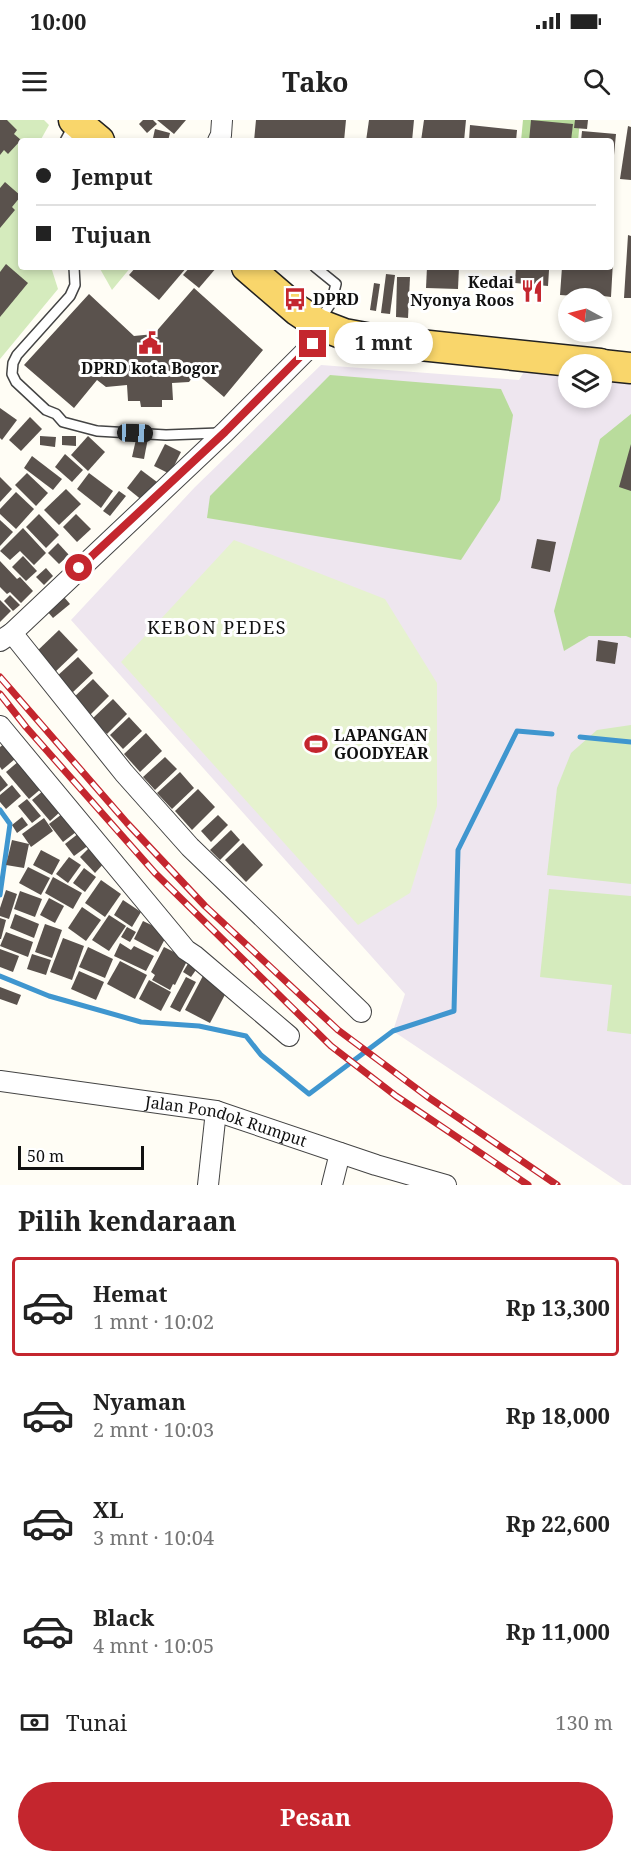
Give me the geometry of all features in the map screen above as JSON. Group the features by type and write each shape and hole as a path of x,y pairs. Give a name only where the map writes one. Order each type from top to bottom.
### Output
{"main road":[{"path":"71,127 93,138"},
{"path":"250,270 297,310 323,326 382,340 558,360"},
{"path":"612,366 631,368"}],"street":[{"path":"220,138 222,120"},
{"path":"323,326 225,432 6,637 190,847 362,1012"},
{"path":"0,726 186,950 289,1036"},
{"name":"Jalan Pondok Rumput","path":"0,1081 216,1111 420,1182 447,1185"},
{"path":"208,1185 216,1111"},
{"path":"332,1185 340,1153"}],"lane":[{"path":"74,270 75,285 70,296 17,355 13,363 12,374 16,382 63,422 89,430 166,435 225,432"},
{"path":"319,270 336,286 323,326"}],"shaded area":[{"path":"321,365 519,380 527,367 558,370 558,408 612,408 612,376 631,379 631,1185 623,1185 393,1031 405,994 71,620 195,487"}],"green space":[{"path":"0,120 44,120 49,125 42,138 18,138 18,270 52,270 58,289 0,359"},
{"path":"523,120 580,120 578,138 521,138"},
{"path":"101,270 129,270 112,290"},
{"path":"330,375 501,389 513,415 500,500 461,560 207,518 210,496"},
{"path":"631,414 631,638 589,636 564,651 554,611 600,439"},
{"name":"LAPANGAN GOODYEAR","path":"234,540 385,599 437,683 437,806 410,893 358,925 121,662"},
{"path":"631,725 631,884 547,875 557,788 571,753 597,730"},
{"path":"549,889 631,896 631,1034 607,1031 612,985 540,977"}],"building":[{"path":"0,120 7,120 17,130 14,134 19,138 18,143 8,154 4,150 0,155"},
{"path":"143,120 153,120 157,124 147,133 139,124"},
{"path":"157,120 186,120 174,134"},
{"path":"256,120 346,120 344,138 254,138"},
{"path":"369,120 414,120 412,138 366,138"},
{"path":"424,120 466,120 464,138 421,138"},
{"path":"531,120 573,124 571,138 529,138"},
{"path":"575,120 588,120 587,129 574,128"},
{"path":"470,125 517,130 516,138 469,138"},
{"path":"628,126 631,127 631,180 620,179"},
{"path":"155,129 170,133 169,138 153,138"},
{"path":"582,131 616,134 614,155 614,138 581,138"},
{"path":"5,182 18,193 18,200 12,207 15,210 0,228 0,188"},
{"path":"628,235 631,236 631,298 624,298"},
{"path":"6,264 28,283 0,317 0,272"},
{"path":"133,270 184,270 159,300 129,275"},
{"path":"187,270 214,270 199,288 183,275"},
{"path":"427,270 459,270 458,289 426,288"},
{"path":"516,270 549,270 548,286 515,283"},
{"path":"562,270 612,270 612,288 560,288"},
{"path":"386,274 395,275 390,314 381,313"},
{"path":"397,277 410,277 408,318 396,317"},
{"path":"374,283 380,284 376,311 370,310"},
{"name":"DPRD kota Bogor","path":"194,288 263,350 224,397 196,373 189,382 172,383 173,400 162,400 162,407 141,407 140,401 128,401 127,385 106,387 97,380 74,408 24,365 89,294 134,336 154,334"},
{"path":"0,408 17,420 2,440 0,438"},
{"path":"30,417 42,429 21,451 9,440"},
{"path":"137,435 148,438 144,459 132,457"},
{"path":"40,436 56,437 55,447 40,445"},
{"path":"62,436 76,436 76,446 62,445"},
{"path":"88,436 105,452 88,471 71,455"},
{"path":"165,444 181,452 170,474 154,466"},
{"path":"631,444 631,491 619,487"},
{"path":"65,454 83,470 72,482 55,467"},
{"path":"32,456 62,479 53,490 24,468"},
{"path":"141,470 157,482 143,501 127,488"},
{"path":"27,473 48,493 36,506 15,485"},
{"path":"89,473 113,491 101,508 77,489"},
{"path":"0,477 12,489 0,502"},
{"path":"66,489 81,504 59,525 44,510"},
{"path":"119,491 126,496 110,516 103,511"},
{"path":"16,492 34,509 16,529 0,514 0,509"},
{"path":"39,514 59,535 46,548 26,527"},
{"path":"76,514 91,529 77,542 63,527"},
{"path":"0,520 13,532 0,546"},
{"path":"23,528 46,553 34,565 20,551 10,560 0,551"},
{"path":"537,539 556,542 550,572 531,568"},
{"path":"58,543 69,555 59,564 48,553"},
{"path":"23,556 37,571 26,581 12,567"},
{"path":"0,561 17,579 20,577 33,591 21,603 10,592 7,594 0,587"},
{"path":"46,568 53,576 44,585 36,577"},
{"path":"10,595 20,605 13,611 4,601"},
{"path":"64,597 70,604 53,618 47,611"},
{"path":"0,600 11,611 0,622"},
{"path":"59,630 78,650 53,674 34,654"},
{"path":"598,640 618,643 615,664 596,661"},
{"path":"78,657 93,673 72,693 56,677"},
{"path":"93,679 109,696 88,717 71,700"},
{"path":"113,699 127,714 107,734 92,719"},
{"path":"129,717 142,731 123,749 110,735"},
{"path":"146,733 162,751 140,772 124,754"},
{"path":"4,744 15,759 2,770 0,747"},
{"path":"165,757 177,769 155,790 143,777"},
{"path":"19,761 42,788 29,799 6,772"},
{"path":"180,772 194,788 172,809 157,793"},
{"path":"0,775 8,785 0,792"},
{"path":"12,785 21,796 6,809 0,802 0,795"},
{"path":"198,789 215,807 192,830 175,811"},
{"path":"43,791 60,812 50,821 32,800"},
{"path":"27,799 41,816 32,823 18,806"},
{"path":"62,814 76,832 63,842 49,824"},
{"path":"218,815 228,825 211,842 201,831"},
{"path":"22,817 28,825 17,833 12,825"},
{"path":"44,818 53,831 31,847 22,834"},
{"path":"231,830 240,840 220,860 210,850"},
{"path":"79,833 89,845 74,856 65,844"},
{"path":"12,840 29,844 24,868 6,865"},
{"path":"243,843 263,865 246,882 225,860"},
{"path":"91,846 106,861 95,873 80,857"},
{"path":"41,850 60,860 52,875 33,865"},
{"path":"69,857 81,865 68,883 56,874"},
{"path":"28,867 50,878 41,895 19,883"},
{"path":"84,868 96,877 85,892 73,883"},
{"path":"53,877 82,893 73,909 45,893"},
{"path":"101,880 121,894 105,917 85,903"},
{"path":"6,890 17,894 9,919 0,916"},
{"path":"20,891 42,899 35,917 14,909"},
{"path":"49,898 64,906 55,923 40,915"},
{"path":"123,900 141,912 132,927 114,915"},
{"path":"82,907 101,920 86,941 68,928"},
{"path":"15,914 39,924 34,938 10,928"},
{"path":"109,915 126,926 109,951 92,940"},
{"path":"0,918 6,920 1,939 0,939"},
{"path":"143,921 168,933 158,952 134,939"},
{"path":"45,924 62,930 52,958 35,952"},
{"path":"127,927 136,932 130,942 121,937"},
{"path":"6,932 33,942 28,957 0,946"},
{"path":"63,938 84,946 72,980 50,972"},
{"path":"120,943 131,950 134,946 154,956 146,971 114,956"},
{"path":"88,947 113,959 105,978 79,967"},
{"path":"164,947 188,959 175,985 173,984 170,990 152,980 155,975 151,972"},
{"path":"0,949 19,956 13,972 0,967"},
{"path":"32,954 51,960 46,975 27,969"},
{"path":"120,961 147,975 135,999 107,984"},
{"path":"189,962 198,967 191,977 183,972"},
{"path":"79,971 104,982 96,1000 71,989"},
{"path":"205,972 228,989 210,1023 185,1010"},
{"path":"186,977 196,982 180,1012 170,1007"},
{"path":"149,980 171,992 161,1011 139,999"},
{"path":"0,987 21,995 17,1005 0,999"}],"waterway":[{"path":"0,976 49,996 141,1022 199,1026 246,1036 261,1055 309,1094 393,1031 454,1011 458,850 517,731 552,734"},
{"path":"580,737 631,742"},
{"path":"0,810 10,824 0,895"}],"railway":[{"path":"0,677 127,823 205,906 338,1030 428,1097 557,1185"},
{"path":"0,694 26,727 155,873 331,1046 396,1096 528,1185"}],"place":[{"name":"Kedai Nyonya Roos","path":"532,291"},
{"name":"DPRD","path":"295,299"},
{"name":"DPRD kota Bogor","path":"150,343"},
{"name":"LAPANGAN GOODYEAR","path":"316,744"}],"district":[{"name":"KEBON PEDES","path":"217,627"}],"route":[{"path":"79,568 225,432 313,344"}]}
